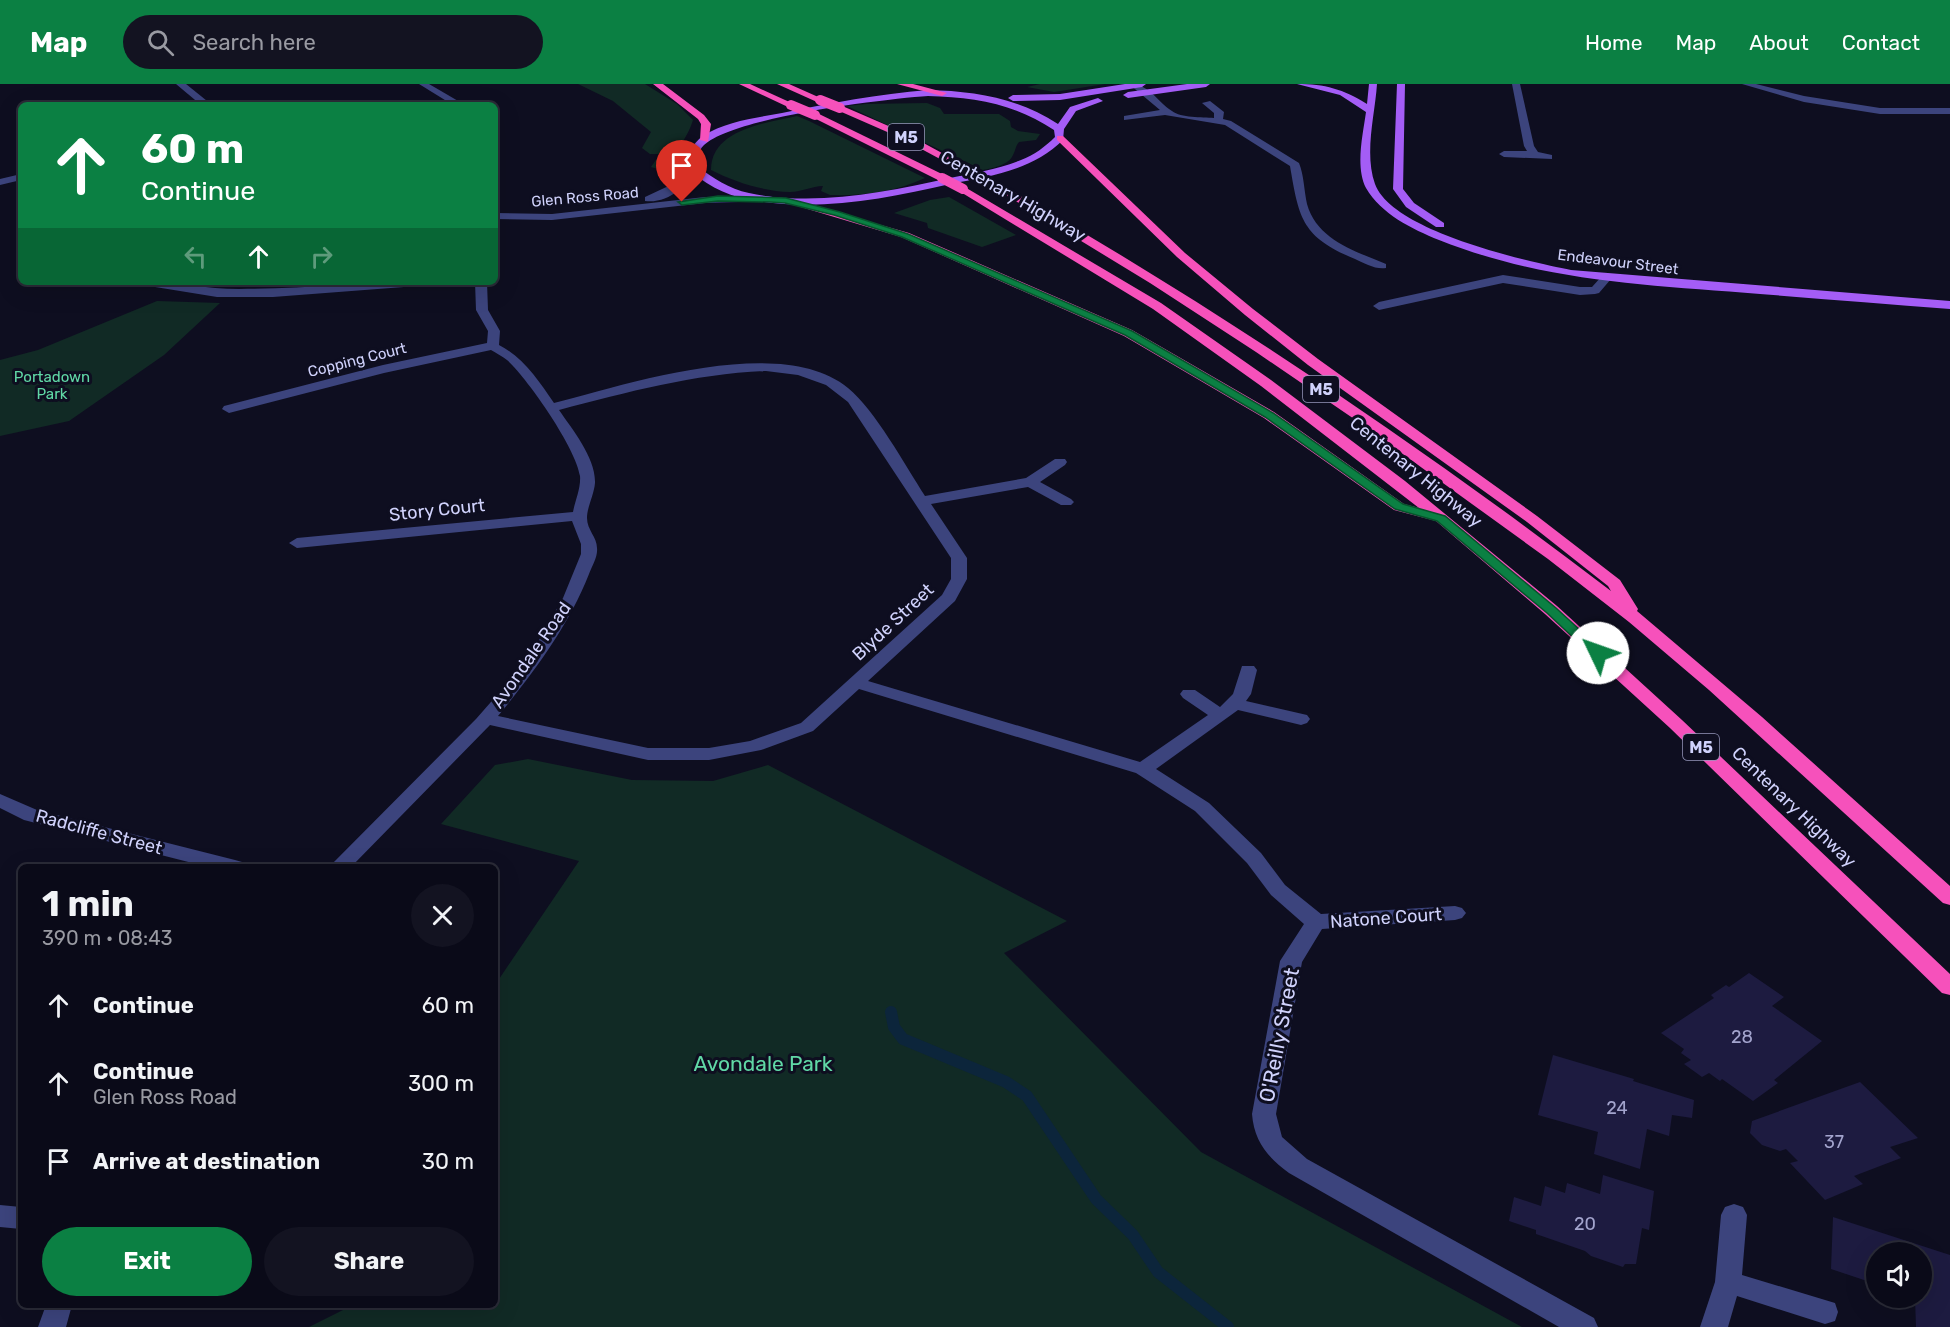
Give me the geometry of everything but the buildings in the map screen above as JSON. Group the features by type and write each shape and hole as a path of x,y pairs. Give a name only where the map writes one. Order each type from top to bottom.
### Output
{"highway":[{"path":"657,84 701,117 706,124 705,140"},
{"name":"Centenary Highway","path":"742,84 815,115 963,189 1157,306 1311,416 1400,484 1551,610 1676,724 1950,987"},
{"name":"Centenary Highway","path":"781,84 912,140 992,183 1103,248 1324,391 1543,546 1635,618 1781,743 1950,898"},
{"path":"901,84 942,93"},
{"path":"1060,134 1181,255 1263,323 1332,375 1477,477 1614,583 1635,618"},
{"path":"778,200 837,214 905,235 1128,333 1269,415 1399,507 1441,518"}],"main road":[{"path":"1140,87 1080,105 1070,111 1060,134 1044,152 1017,164 907,191 860,199 778,200 719,188 709,183 693,167 692,154 705,140 740,124 857,100 909,93 1053,98 1140,87 1206,84"},
{"path":"1301,84 1343,93 1371,111"},
{"name":"Endeavour Street","path":"1373,84 1366,167 1372,189 1396,213 1435,234 1535,267 1605,279 1950,305"},
{"name":"Endeavour Street","path":"1401,84 1398,189 1410,205 1423,215 1479,242 1536,259 1618,273 1950,297"},
{"path":"981,96 1027,109 1060,134"}],"street":[{"path":"180,84 203,102"},
{"path":"423,84 455,102"},
{"path":"1516,84 1529,146 1534,154"},
{"path":"1746,84 1804,99 1880,111 1950,111"},
{"path":"1140,87 1167,112 1186,118 1228,123 1295,165 1304,213 1320,234 1338,249 1382,266"},
{"path":"1207,103 1219,112 1218,120"},
{"path":"1127,118 1167,112"},
{"path":"1504,154 1534,154 1548,158"},
{"name":"Glen Ross Road","path":"511,216 646,200 676,189 689,177 693,167"},
{"path":"0,172 10,180"},
{"name":"Glen Ross Road","path":"498,216 564,216 718,199 778,200"},
{"path":"1379,306 1503,279 1580,291 1594,290 1605,279"},
{"path":"168,285 217,293 273,293 378,285"},
{"path":"482,285 482,310 494,331 493,346 515,360 576,446 587,474 586,494 581,516"},
{"name":"Copping Court","path":"229,409 383,369 493,346"},
{"name":"Blyde Street","path":"486,719 648,754 710,754 754,746 807,727 949,598 958,579 959,558 859,406 846,392 831,382 790,371 755,367 710,370 550,408"},
{"path":"920,501 1030,482 1060,462"},
{"path":"1030,482 1066,502"},
{"name":"Story Court","path":"297,543 581,516"},
{"name":"Avondale Road","path":"342,864 486,719 522,675 562,617 577,586 591,543 580,525 581,516"},
{"path":"1143,769 1235,704 1242,694 1248,670"},
{"path":"855,683 1143,769 1202,807 1254,858 1278,891 1316,922"},
{"path":"1189,694 1220,715"},
{"path":"1235,704 1301,719"},
{"name":"Radcliffe Street","path":"0,800 31,815 223,864"},
{"name":"Natone Court","path":"1316,922 1455,913"},
{"name":"O'Reilly Street","path":"1316,922 1291,961 1264,1114 1265,1130 1271,1142 1285,1157 1298,1166 1584,1327"},
{"path":"1714,1327 1728,1282 1734,1215"},
{"path":"0,1216 18,1218"},
{"path":"1728,1282 1825,1312"},
{"path":"52,1327 58,1308"}],"green space":[{"path":"578,84 645,84 677,104 693,120 669,167 658,169 651,167 660,154 650,154 642,148 651,132 613,101"},
{"path":"1040,84 1105,84 1054,92 1027,87"},
{"path":"927,103 940,108 944,114 999,114 1010,121 1011,127 1018,131 1040,134 1036,140 1019,142 1011,158 1004,164 983,170 847,106"},
{"path":"797,116 925,178 902,187 878,192 830,195 821,191 823,186 790,192 759,188 711,170 713,156 720,145 730,137 756,125"},
{"path":"949,197 1016,235 982,247 928,228 927,223 894,213 930,200"},
{"name":"Portadown Park","path":"157,301 220,303 164,355 69,421 0,436 0,360 38,350"},
{"name":"Avondale Park","path":"528,759 632,780 713,781 768,765 1067,921 1004,953 1201,1152 1522,1327 309,1327 347,1308 498,1308 498,981 579,861 441,824 495,765"}],"waterway":[{"path":"891,1012 894,1027 903,1039 1006,1082 1027,1096 1096,1199 1133,1235 1158,1272 1228,1327"}],"route":[{"path":"682,202 730,198 786,201 837,214 905,235 1128,333 1269,415 1399,507 1441,518 1551,610 1598,653"}]}
